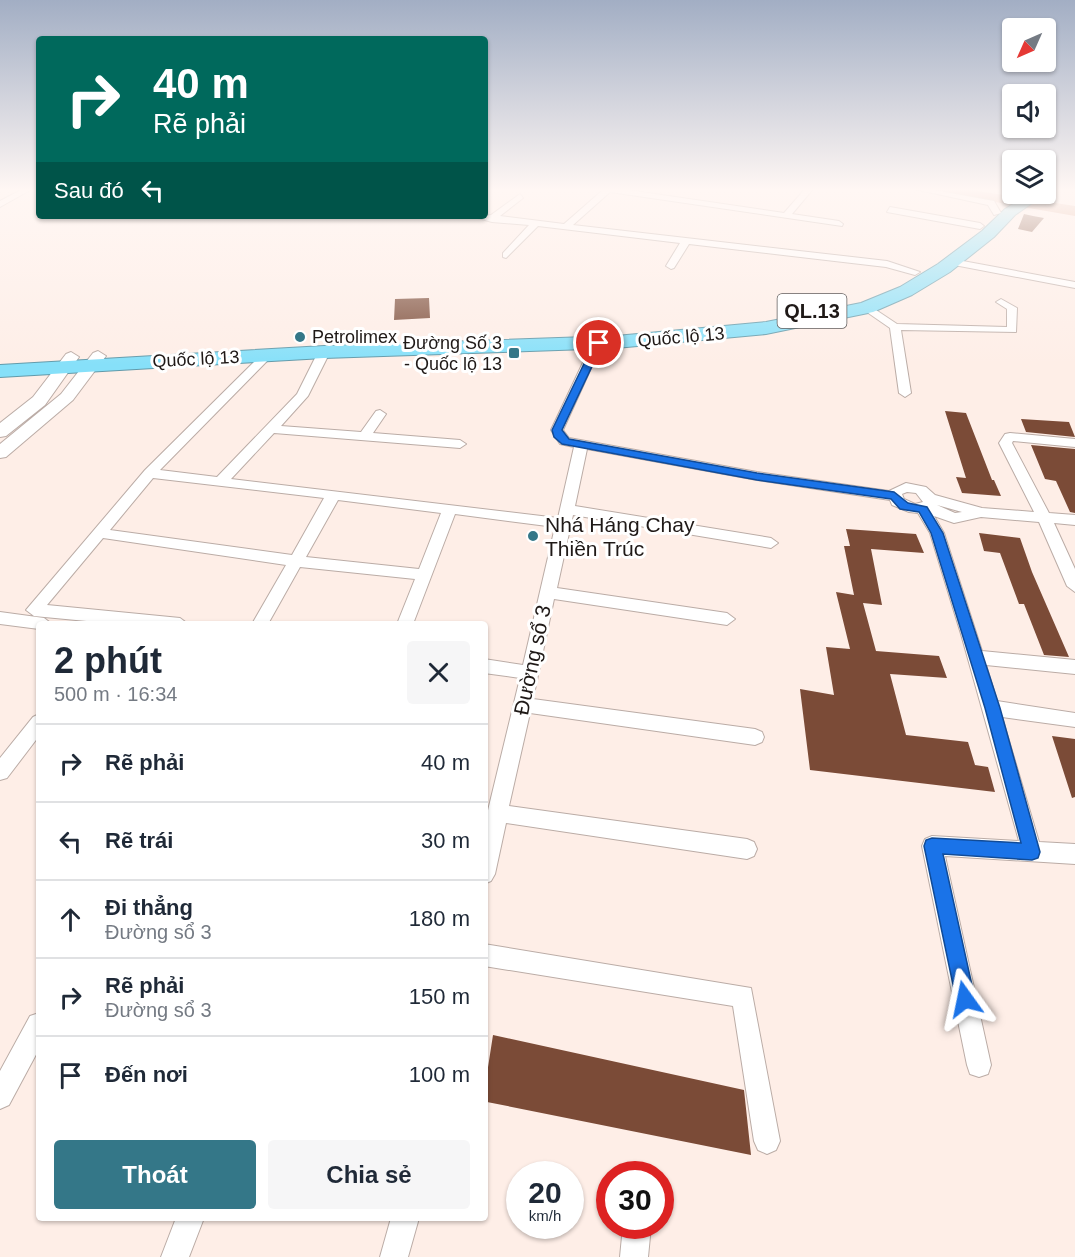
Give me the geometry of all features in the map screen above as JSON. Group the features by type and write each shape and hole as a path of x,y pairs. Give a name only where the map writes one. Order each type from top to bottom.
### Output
{"highway":[{"name":"Quốc lộ 13","path":"94,361 600,338 764,321 866,296 896,284 949,248"},
{"name":"Quốc lộ 13","path":"0,361 68,362 267,355 766,328 866,308 927,280 967,248"},
{"name":"Quốc lộ 13","path":"0,371 68,362"}],"street":[{"path":"506,255 513,248"},
{"path":"671,266 682,248"},
{"path":"737,248 887,264 915,272"},
{"path":"952,262 1075,285"},
{"path":"866,308 895,327 1012,330 1012,308 1001,302"},
{"path":"895,327 906,393"},
{"path":"600,338 557,430 558,435 565,441 581,446 757,476 894,496 904,506 927,505 942,516 954,518 982,513 1075,520"},
{"path":"221,481 302,396 324,352"},
{"path":"149,621 34,610 150,473 267,355"},
{"path":"0,453 67,397 94,361"},
{"path":"0,432 39,401 68,362"},
{"path":"365,436 380,414"},
{"path":"272,429 460,444"},
{"path":"1075,443 1010,437 1005,443 1044,518 1075,586"},
{"name":"Đường sổ 3","path":"488,857 581,446"},
{"path":"150,473 450,508 565,516 771,543"},
{"path":"894,496 899,489 906,487 921,490 927,505 993,708 1032,852"},
{"path":"263,621 334,494"},
{"path":"406,621 450,508"},
{"path":"99,533 296,561 424,575"},
{"path":"547,592 727,619"},
{"path":"0,618 36,623"},
{"path":"977,657 1075,667"},
{"path":"488,667 530,673"},
{"path":"523,705 755,737"},
{"path":"993,708 1075,720"},
{"path":"0,772 36,726"},
{"path":"498,813 747,849"},
{"path":"980,1065 932,846 1075,854"},
{"path":"488,956 743,996 767,1141"},
{"path":"0,1096 36,1030"},
{"path":"175,1257 189,1221"},
{"path":"394,1257 404,1221"},
{"path":"634,1257 636,1239"}],"building":[{"path":"429,298 430,318 394,320 395,299"},
{"path":"945,411 966,413 992,480 1001,496 962,493 956,477 966,478"},
{"path":"1021,419 1069,422 1075,437 1026,432"},
{"path":"1031,445 1075,449 1075,513 1070,512 1056,481 1045,479"},
{"path":"846,529 916,534 924,553 871,549 882,605 863,603 876,651 939,656 947,678 890,674 906,735 968,742 975,765 988,767 995,792 810,770 800,689 834,695 826,647 850,649 836,592 854,595 844,546 850,546"},
{"path":"979,533 1020,538 1032,572 1069,657 1044,655 1024,604 1019,604 1000,553 984,551"},
{"path":"1052,736 1075,739 1075,797 1072,798"},
{"path":"493,1035 744,1090 751,1155 488,1102 488,1067"}],"place":[{"name":"Petrolimex","path":"300,337"},
{"name":"Đường Số 3 - Quốc lộ 13","path":"514,353"},
{"name":"Nhá Háng Chay Thiền Trúc","path":"533,536"}],"route":[{"path":"599,343 557,430 558,435 565,441 581,446 757,476 894,496 897,502 904,506 923,509 937,533 993,708 1032,852 932,846 965,999"}]}
